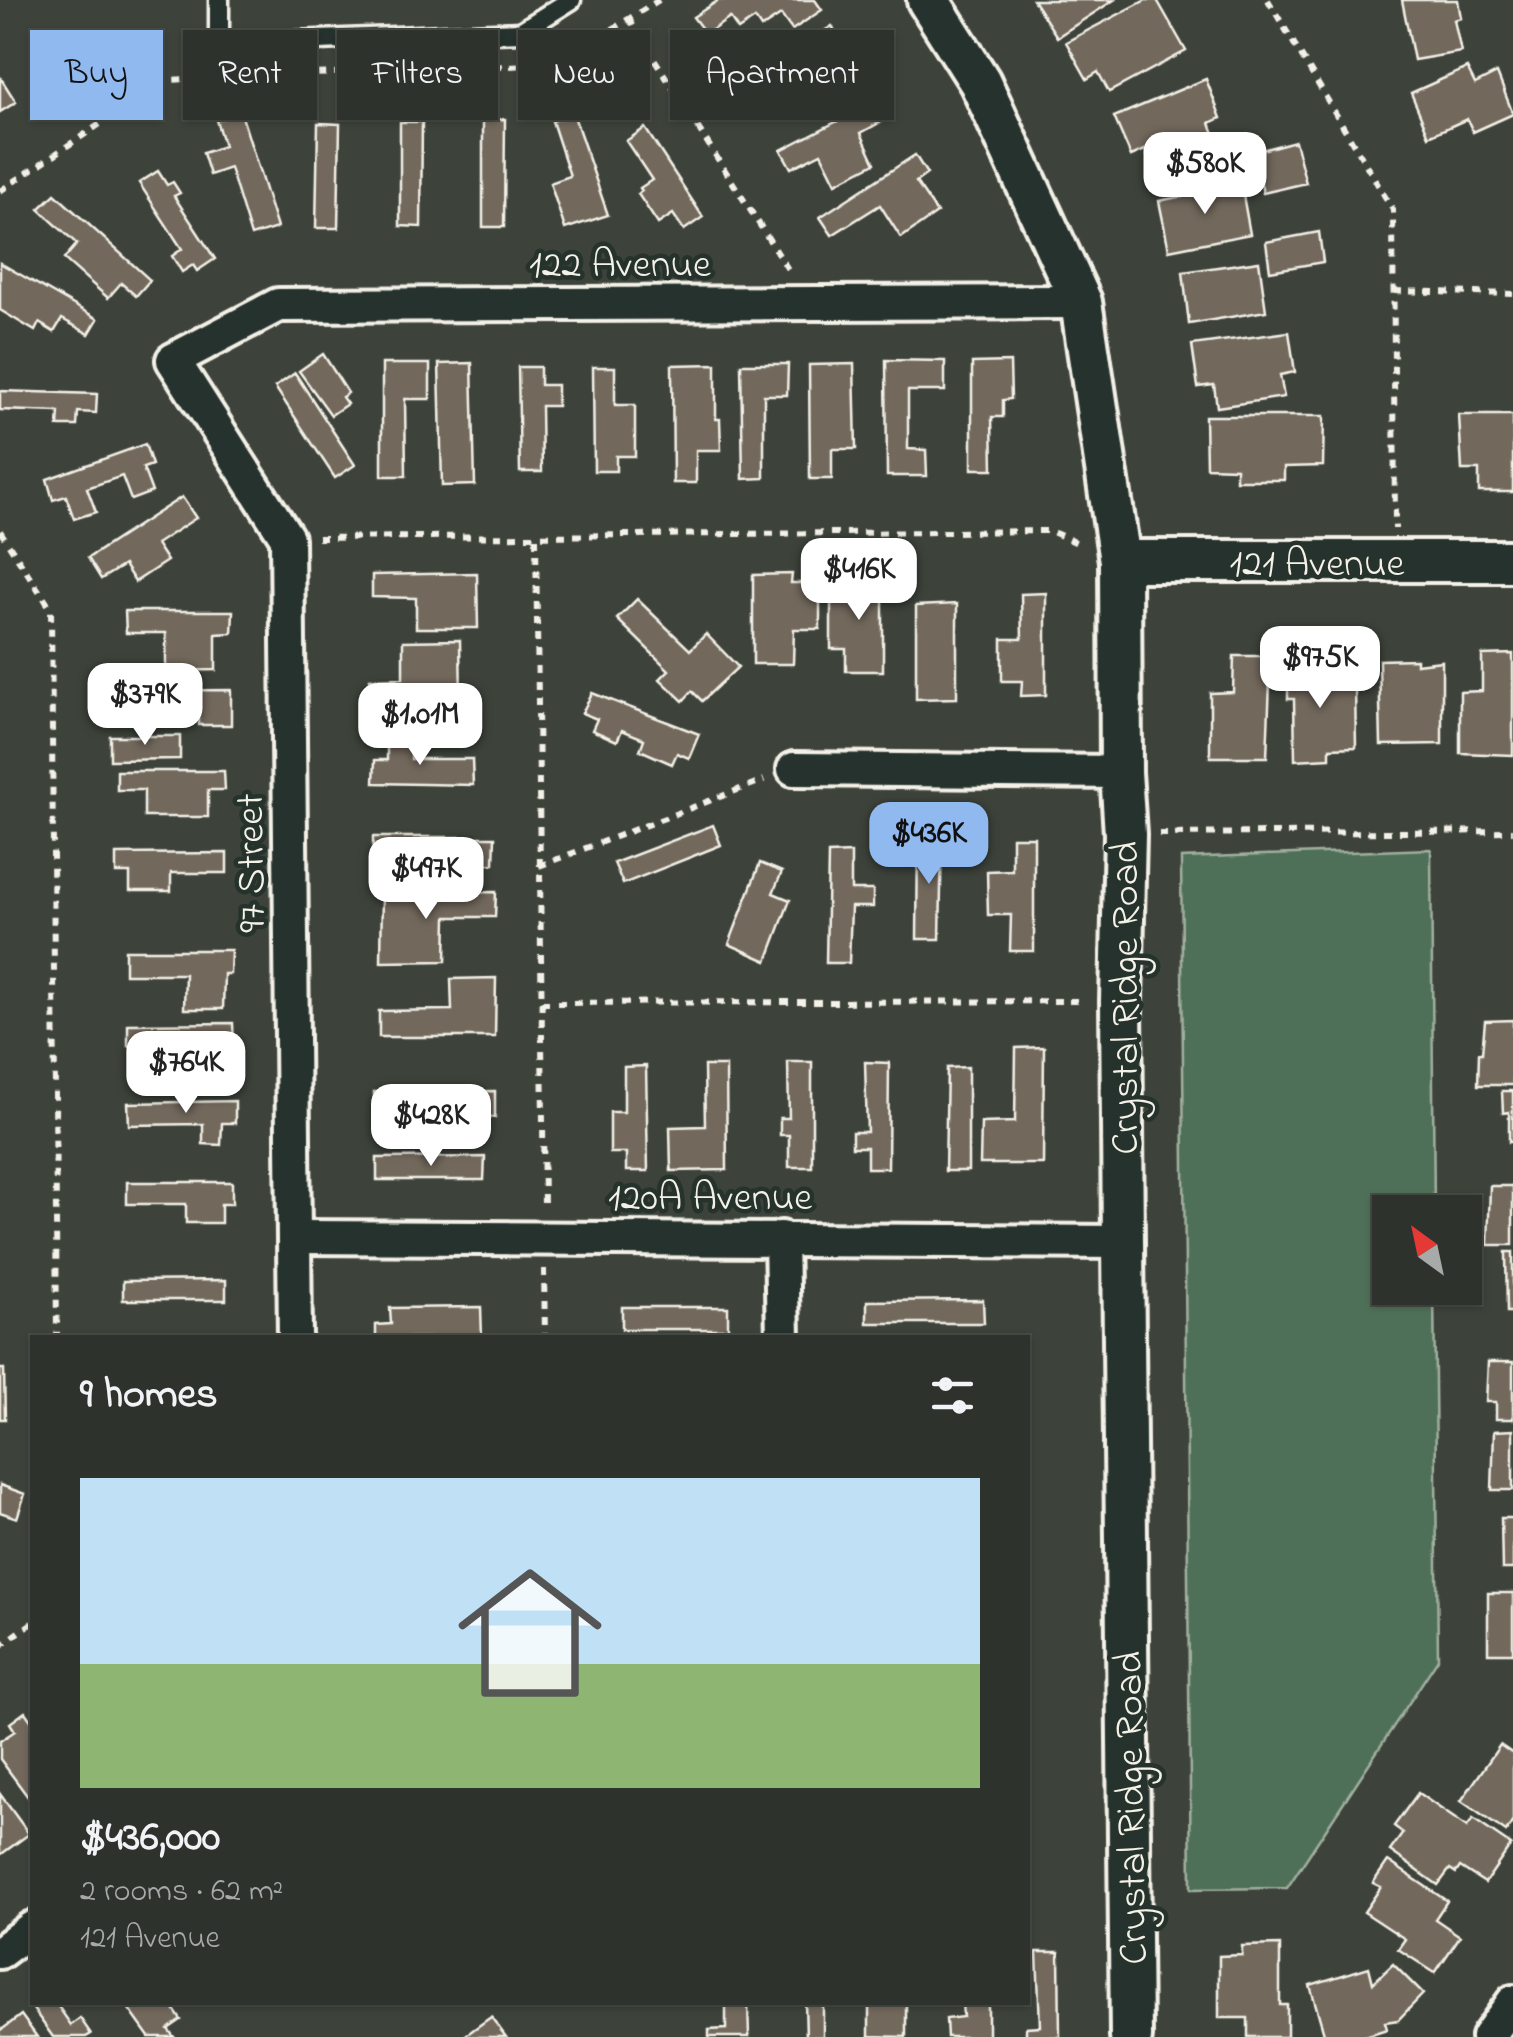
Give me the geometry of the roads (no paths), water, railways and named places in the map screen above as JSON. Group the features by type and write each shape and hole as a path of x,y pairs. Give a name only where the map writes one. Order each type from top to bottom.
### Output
{"street":[{"name":"Crystal Ridge Road","path":"928,0 980,82 1081,302 1120,562 1131,2037"},
{"name":"122 Avenue","path":"287,538 174,360 278,305 1081,302"},
{"name":"97 Street","path":"287,538 295,1335"},
{"name":"121 Avenue","path":"1120,562 1513,561"},
{"path":"794,770 1120,772"},
{"name":"120A Avenue","path":"296,1237 1123,1242"},
{"path":"781,1238 783,1335"},
{"path":"0,1952 30,1930"},
{"path":"1488,2037 1513,2002"}],"lane":[{"path":"220,0 219,44 520,32 571,0"}]}
